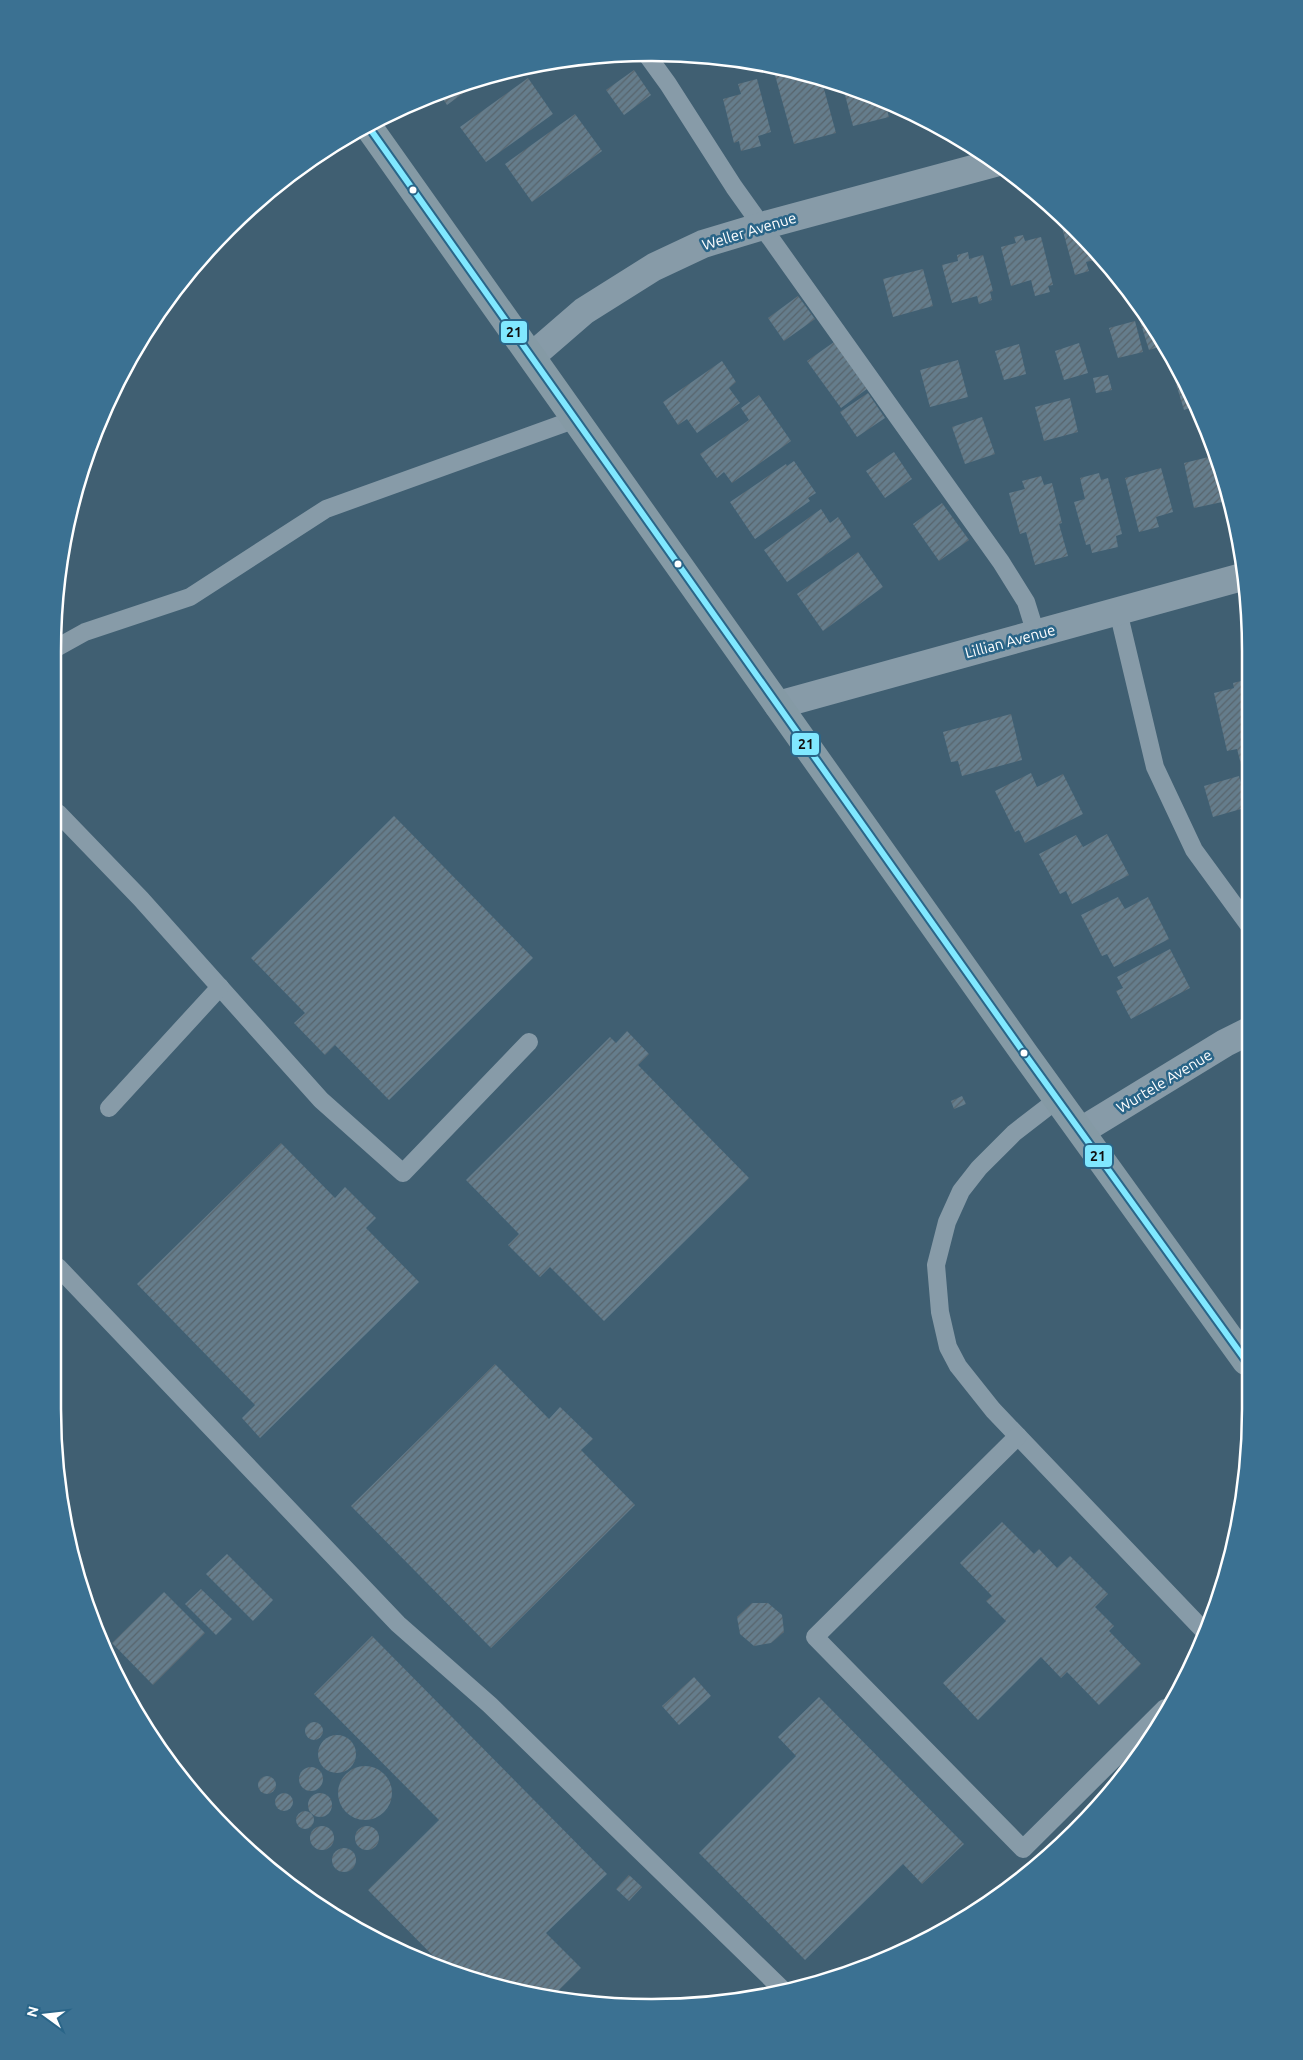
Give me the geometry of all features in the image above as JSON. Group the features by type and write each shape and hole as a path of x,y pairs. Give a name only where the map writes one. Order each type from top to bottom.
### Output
{"main road":[{"path":"372,132 1242,1355"}],"street":[{"name":"Weller Avenue","path":"532,356 584,310 654,267 703,244 761,226 985,165"},
{"name":"Lillian Avenue","path":"778,705 1237,578"},
{"name":"Wurtele Avenue","path":"1081,1131 1242,1035"}],"lane":[{"path":"651,61 761,226 1016,583 1026,602 1036,634"},
{"path":"61,645 85,632 190,597 326,509 576,419"},
{"path":"1118,611 1155,768 1194,850 1242,916"},
{"path":"61,816 141,899 321,1100 403,1172 529,1042"},
{"path":"109,1108 220,987"},
{"path":"1058,1099 1014,1133 979,1168 961,1191 947,1222 936,1265 940,1312 951,1353 958,1366 993,1410 1200,1626"},
{"path":"61,1270 398,1624 490,1704 778,1985"},
{"path":"1018,1436 815,1637 1023,1849 1153,1719"}],"building":[{"path":"634,70 651,95 624,115 606,90"},
{"path":"775,75 824,87 836,133 794,144"},
{"path":"528,78 553,114 486,162 460,127"},
{"path":"757,79 771,132 758,136 761,146 741,151 739,141 734,143 723,99 741,94 738,84"},
{"path":"465,92 447,105 443,100"},
{"path":"845,94 887,111 889,117 853,126"},
{"path":"575,114 602,151 532,202 505,164"},
{"path":"1062,227 1093,260 1086,262 1089,271 1075,275"},
{"path":"1023,235 1025,241 1041,237 1053,285 1048,286 1050,292 1035,296 1031,280 1011,286 1001,247 1016,243 1014,237"},
{"path":"968,252 969,259 983,255 993,291 990,292 992,300 979,304 977,296 952,303 942,265 958,261 957,255"},
{"path":"923,269 933,306 893,317 883,279"},
{"path":"798,296 815,319 784,341 768,318"},
{"path":"1135,321 1143,352 1118,358 1109,328"},
{"path":"1140,321 1157,347 1149,350"},
{"path":"834,342 867,389 841,408 807,361"},
{"path":"1079,343 1088,373 1064,380 1055,351"},
{"path":"1019,344 1026,374 1004,380 995,351"},
{"path":"958,360 968,397 930,407 920,370"},
{"path":"722,361 736,382 729,388 740,403 697,433 687,419 678,425 663,402"},
{"path":"1108,375 1112,390 1096,393 1093,378"},
{"path":"1174,376 1189,408 1184,410"},
{"path":"868,393 885,418 857,437 840,412"},
{"path":"759,395 791,441 732,483 724,472 717,478 700,454 749,420 741,408"},
{"path":"1070,398 1078,432 1044,441 1035,407"},
{"path":"982,417 995,454 965,464 952,427"},
{"path":"894,452 912,479 885,498 866,471"},
{"path":"1208,457 1223,502 1194,508 1184,463"},
{"path":"794,461 816,493 808,498 810,501 755,539 730,502 786,464 787,466"},
{"path":"1161,468 1173,512 1156,517 1159,527 1139,532 1125,478"},
{"path":"1099,473 1101,480 1108,478 1122,534 1116,536 1118,547 1092,553 1090,544 1086,545 1074,502 1085,499 1080,478"},
{"path":"1041,476 1044,485 1052,483 1062,523 1059,524 1068,556 1035,565 1026,532 1020,534 1009,493 1025,489 1022,481"},
{"path":"942,503 969,540 939,561 913,524"},
{"path":"821,509 830,523 838,517 851,537 787,582 764,550"},
{"path":"858,552 883,587 823,631 797,594"},
{"path":"1242,681 1242,768 1237,749 1227,751 1214,693 1234,688 1233,683"},
{"path":"1011,714 1022,760 962,776 958,761 951,762 943,732"},
{"path":"1031,773 1037,787 1063,774 1083,814 1025,843 1019,830 1015,832 995,791"},
{"path":"1239,776 1242,786 1242,809 1213,817 1204,786"},
{"path":"394,816 533,958 389,1100 335,1045 325,1055 294,1023 305,1013 251,958"},
{"path":"1107,834 1129,875 1072,904 1066,891 1060,894 1039,854 1076,835 1083,847"},
{"path":"1118,897 1125,909 1148,897 1169,939 1114,967 1107,954 1102,956 1081,915"},
{"path":"1170,949 1190,988 1131,1019 1116,991 1123,988 1117,977"},
{"path":"627,1031 649,1054 638,1065 749,1178 604,1321 550,1267 540,1277 508,1245 519,1234 466,1180 610,1037 616,1043"},
{"path":"962,1096 966,1104 954,1109 951,1101"},
{"path":"281,1143 335,1198 345,1187 376,1218 366,1228 419,1282 260,1438 242,1418 255,1405 137,1284"},
{"path":"495,1364 549,1419 560,1407 593,1439 581,1450 635,1505 491,1648 351,1506"},
{"path":"1002,1522 1034,1554 1039,1549 1057,1568 1070,1556 1108,1594 1095,1607 1114,1626 1109,1631 1141,1664 1099,1705 1067,1672 1061,1678 1041,1657 978,1720 943,1683 1006,1621 986,1601 992,1596 960,1563"},
{"path":"227,1554 273,1600 253,1621 206,1574"},
{"path":"201,1589 232,1619 216,1635 185,1604"},
{"path":"164,1592 205,1633 153,1685 112,1643"},
{"path":"752,1603 768,1603 782,1615 784,1632 771,1643 754,1646 740,1634 737,1617"},
{"path":"372,1636 607,1874 546,1933 581,1968 558,1991 499,1979 434,1957 368,1890 439,1820 314,1694"},
{"path":"694,1677 711,1696 679,1725 662,1706"},
{"path":"819,1697 964,1844 922,1884 903,1864 805,1960 699,1853 796,1756 778,1737"},
{"path":"314,1722 320,1725 323,1731 320,1737 314,1740 308,1737 305,1731 308,1725"},
{"path":"337,1735 351,1740 356,1754 351,1768 337,1773 323,1768 318,1754 323,1740"},
{"path":"360,1766 370,1766 380,1770 388,1778 392,1793 388,1808 380,1816 370,1820 360,1820 350,1816 342,1808 338,1798 338,1788 342,1778 350,1770"},
{"path":"311,1767 320,1770 323,1779 320,1788 311,1791 302,1788 299,1779 302,1770"},
{"path":"267,1776 273,1779 276,1785 273,1791 267,1794 261,1791 258,1785 261,1779"},
{"path":"284,1793 290,1796 293,1802 290,1808 284,1811 278,1808 275,1802 278,1796"},
{"path":"320,1793 329,1796 332,1805 329,1814 320,1817 311,1814 308,1805 311,1796"},
{"path":"305,1811 311,1814 314,1820 311,1826 305,1829 299,1826 296,1820 299,1814"},
{"path":"322,1826 331,1829 334,1838 331,1847 322,1850 313,1847 310,1838 313,1829"},
{"path":"367,1826 376,1829 379,1838 376,1847 367,1850 358,1847 355,1838 358,1829"},
{"path":"344,1848 353,1851 356,1860 353,1869 344,1872 335,1869 332,1860 335,1851"},
{"path":"629,1875 642,1887 629,1901 616,1889"}],"transit line":[{"name":"21","path":"372,132 1024,1053 1242,1355"}]}
